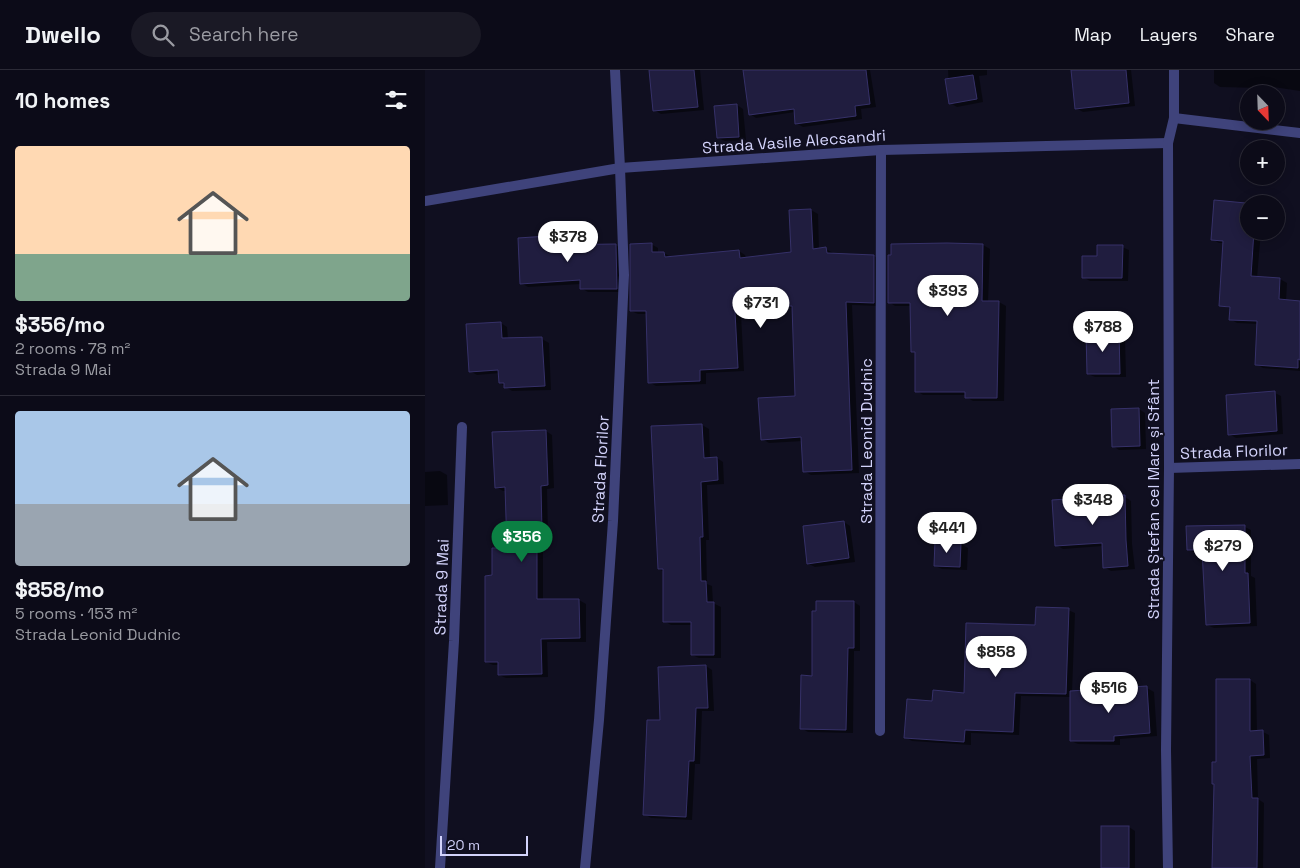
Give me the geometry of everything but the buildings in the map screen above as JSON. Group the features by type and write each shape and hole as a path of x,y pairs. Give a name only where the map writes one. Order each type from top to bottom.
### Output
{"street":[{"name":"Strada Florilor","path":"585,868 599,720 613,521 623,275 621,168 615,70"},
{"name":"Strada Ștefan cel Mare și Sfânt","path":"1167,868 1168,143 1174,118 1174,70"},
{"path":"1174,118 1300,133"},
{"name":"Strada Vasile Alecsandri","path":"425,201 621,168 881,150 1168,143"},
{"name":"Strada Leonid Dudnic","path":"880,731 881,150"},
{"name":"Strada 9 Mai","path":"440,868 454,641 462,427"},
{"name":"Strada Florilor","path":"1169,468 1300,464"}]}
